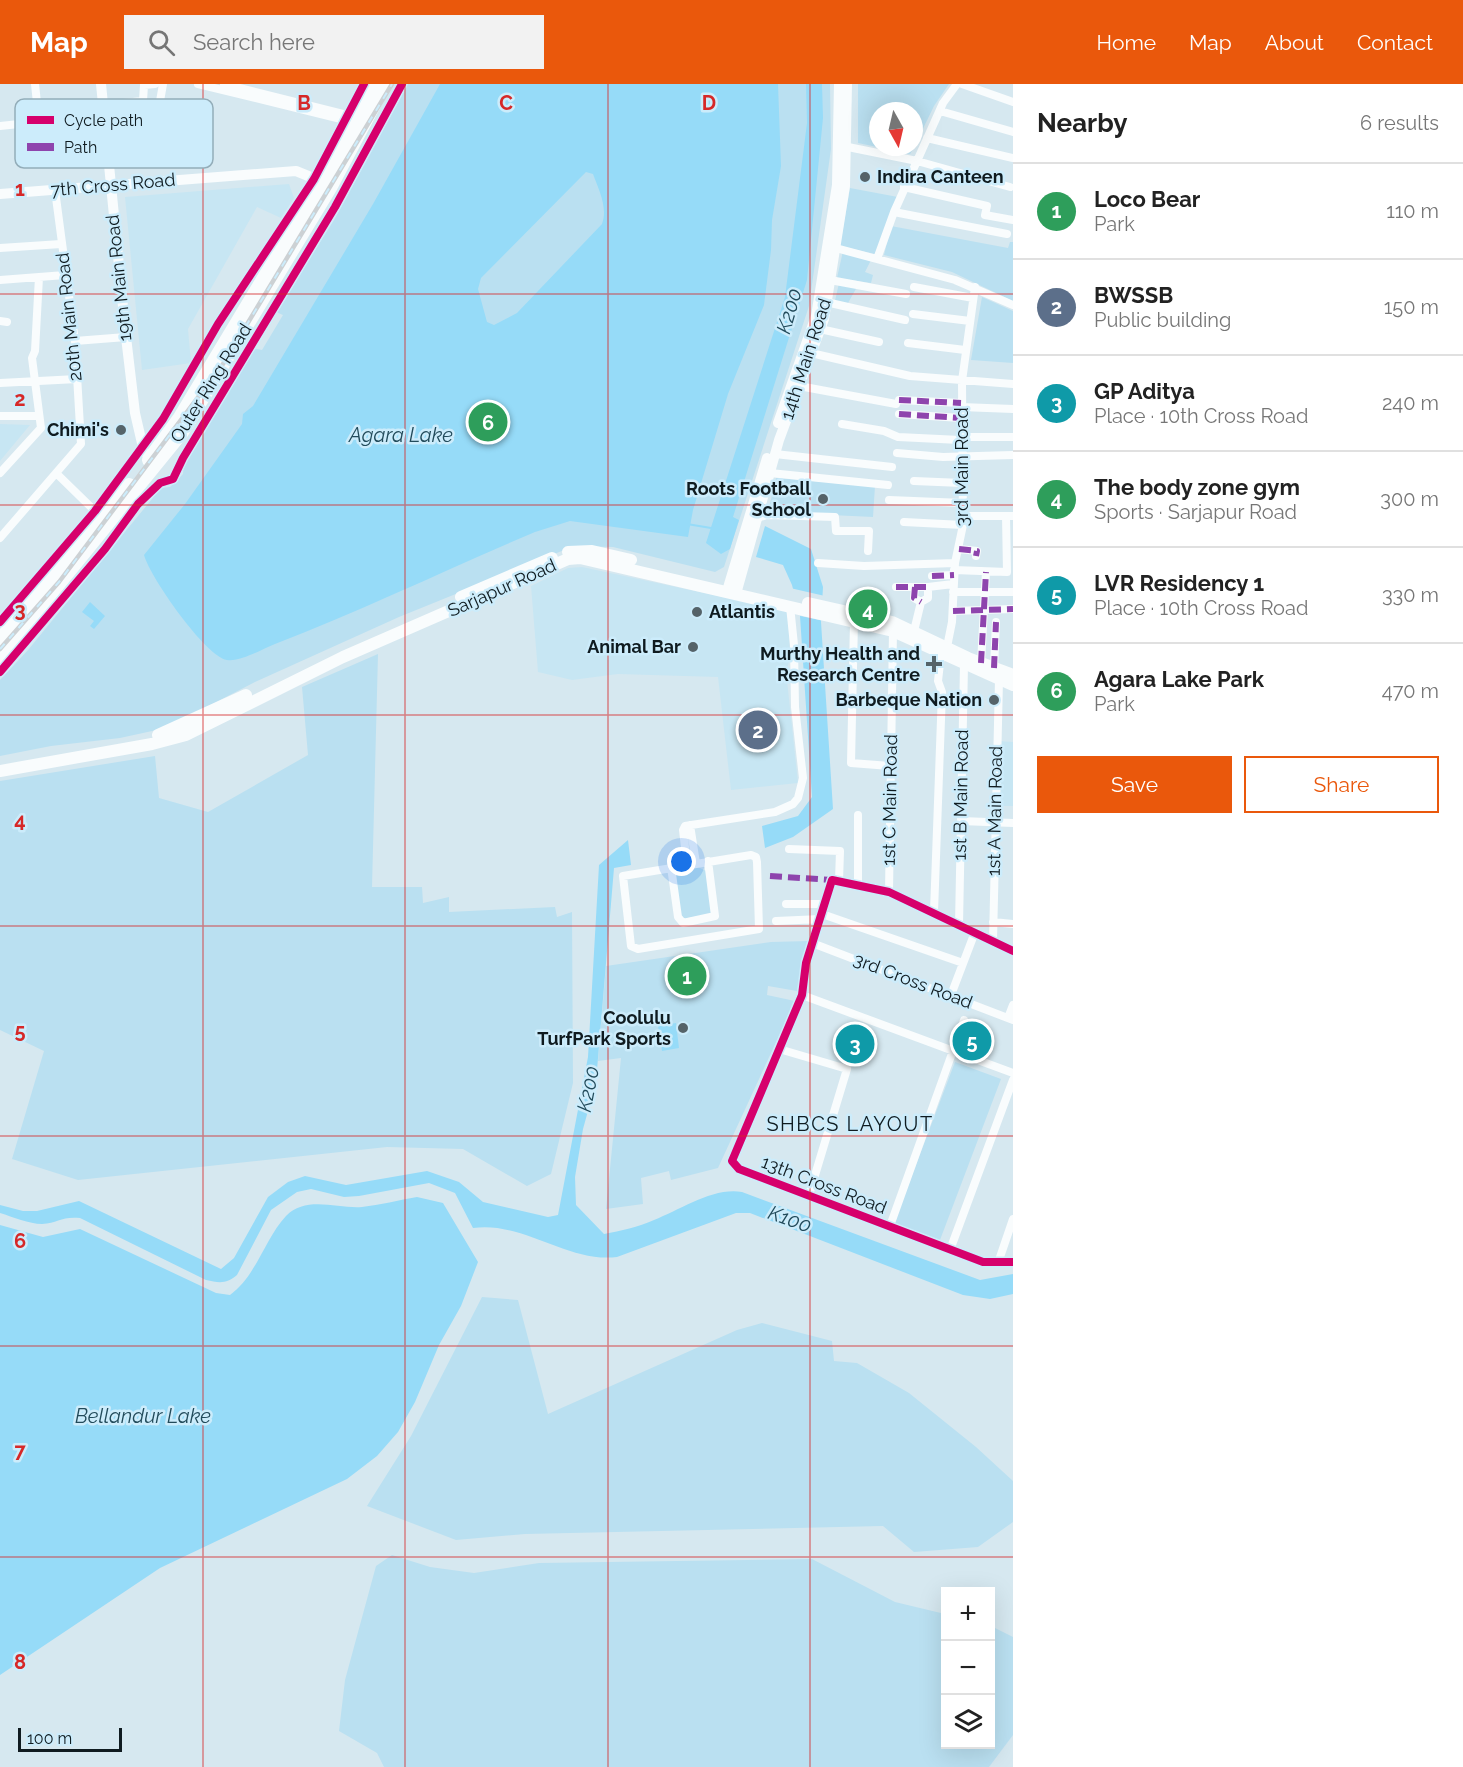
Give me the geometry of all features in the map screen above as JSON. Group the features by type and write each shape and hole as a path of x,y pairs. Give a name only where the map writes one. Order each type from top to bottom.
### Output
{"highway":[{"name":"Outer Ring Road","path":"0,640 150,457 182,432 322,182 373,84"},
{"name":"Outer Ring Road","path":"322,182 385,84"},
{"name":"Outer Ring Road","path":"0,656 150,457"}],"main road":[{"name":"Sarjapur Road","path":"0,763 168,732 557,555 579,549 792,604 892,622 914,632 964,665 1013,686"},
{"name":"Sarjapur Road","path":"825,611 893,632 1013,675"},
{"name":"Sarjapur Road","path":"0,771 152,744 186,735 378,638"}],"street":[{"path":"35,84 37,99"},
{"name":"19th Main Road","path":"101,84 102,99"},
{"path":"143,99 144,86 155,84"},
{"path":"160,99 163,84"},
{"path":"198,84 346,118"},
{"path":"224,84 346,118"},
{"path":"0,622 95,511 150,457 173,403 218,324 322,182 346,118 364,84"},
{"path":"0,672 105,549 138,504 156,486 170,482 177,474 183,458 335,207 402,84"},
{"name":"14th Main Road","path":"733,589 741,557 775,454 820,329 826,302 830,280 837,184 839,84"},
{"name":"14th Main Road","path":"754,520 773,438 816,316 832,247 845,186 848,147 847,84"},
{"path":"877,259 904,187 940,111 957,84"},
{"path":"962,84 1013,102"},
{"path":"940,111 1013,132"},
{"path":"0,126 15,124"},
{"path":"927,138 1013,158"},
{"path":"848,147 916,161 1010,187"},
{"name":"19th Main Road","path":"107,168 126,337 150,457"},
{"name":"7th Cross Road","path":"0,194 296,171 322,182"},
{"path":"904,187 987,206 985,215 1013,220"},
{"name":"20th Main Road","path":"55,190 75,341 81,444 56,473"},
{"path":"894,212 1006,234"},
{"path":"0,248 61,244"},
{"path":"832,247 975,287 1013,305"},
{"path":"0,280 65,275"},
{"path":"0,473 41,428 32,357 35,351 39,277"},
{"path":"830,280 906,294"},
{"path":"914,287 973,298"},
{"name":"3rd Main Road","path":"934,912 932,847 942,692 938,681 952,611 954,569 964,516 960,439 962,381 975,287"},
{"path":"826,302 905,320"},
{"path":"913,314 970,321"},
{"path":"820,329 879,342"},
{"path":"75,341 126,337"},
{"path":"908,343 965,350"},
{"path":"811,353 901,375 1013,384"},
{"path":"0,383 77,379"},
{"path":"800,386 897,402 1013,409"},
{"path":"899,414 961,418"},
{"path":"0,416 39,416"},
{"path":"842,424 884,431 898,437 960,439 1013,437"},
{"path":"897,453 1013,455"},
{"path":"775,454 891,467"},
{"path":"0,538 56,473 95,511"},
{"path":"770,473 888,485"},
{"path":"914,481 962,483"},
{"path":"889,500 963,503"},
{"path":"754,520 766,515 835,517 836,531 869,531 868,551"},
{"path":"818,563 1007,572 1009,516 964,516"},
{"path":"904,522 963,525"},
{"path":"959,549 977,550 976,556"},
{"path":"932,576 954,569"},
{"path":"981,663 982,610 986,572"},
{"path":"914,632 921,602 928,598 928,586"},
{"path":"896,587 928,586 984,593 1013,592"},
{"path":"915,587 914,598 921,602"},
{"path":"691,864 683,830 690,825 775,812 793,804 798,798 803,778 795,707 792,604"},
{"path":"952,611 1013,609"},
{"path":"854,621 851,763 890,766"},
{"path":"994,668 996,621"},
{"name":"1st C Main Road","path":"893,632 889,892 1013,951"},
{"name":"1st B Main Road","path":"959,925 964,665"},
{"name":"1st A Main Road","path":"993,941 999,680"},
{"path":"858,815 858,883"},
{"path":"961,821 1013,823"},
{"path":"789,849 840,851 839,881 858,883 889,892"},
{"path":"751,855 756,857 759,929 634,949 629,942 623,876 691,864 751,855"},
{"path":"671,867 678,917 683,923 715,916 708,861"},
{"name":"13th Cross Road","path":"839,881 830,882 806,963 802,995 732,1164 738,1169 983,1262 1013,1262"},
{"path":"786,904 825,904"},
{"path":"776,921 821,917 963,963"},
{"path":"993,922 1013,924"},
{"path":"951,995 975,932"},
{"name":"3rd Cross Road","path":"812,943 1011,1019"},
{"path":"802,995 1013,1073"},
{"path":"1011,1019 1013,1005"},
{"path":"890,1226 964,1020"},
{"path":"779,1049 848,1069 809,1195"},
{"path":"950,1250 1013,1080"},
{"path":"998,1263 1013,1219"}],"shaded area":[{"name":"Agara Lake","path":"408,84 830,84 831,149 809,306 724,567 715,572 613,547 574,546 399,617 255,682 166,728 120,738 51,746 0,756 0,680 28,650 161,488 170,487 183,474 184,460 253,348 262,350 283,315 276,312 334,220"},
{"path":"858,84 949,84 934,106 923,129 923,102 869,102 869,145 858,143"},
{"path":"289,184 294,198 281,218 257,207 188,329 191,363 142,370 125,197"},
{"path":"850,188 898,197 875,254 840,246"},
{"path":"891,226 1008,248 1010,242 1013,242 1013,301 952,272 884,255"},
{"path":"843,251 871,260 865,272 873,275 871,283 837,278"},
{"path":"839,283 857,287 848,303 835,301"},
{"path":"982,297 1013,311 1013,363 971,360"},
{"path":"0,424 30,425 0,461"},
{"name":"Roots Football School","path":"776,478 875,486 873,517 768,512"},
{"path":"582,567 788,611 790,659 786,671 798,783 731,790 718,677 618,674 572,680 538,672 531,586 568,568"},
{"path":"378,654 372,887 422,887 423,903 449,897 449,912 555,907 557,917 572,912 573,1083 551,1174 527,1186 463,1149 387,1147 78,1180 12,1159 44,1051 0,1030 0,781 155,756 159,798 208,812 308,755 302,687"},
{"path":"998,741 1013,742 1013,806 998,806"},
{"path":"698,867 708,872 713,914 681,919 675,874 680,869"},
{"path":"809,941 797,991 768,986 767,995 795,1001 718,1168 671,1180 669,1171 641,1178 643,1204 606,1209 621,1058 598,1061 606,966 771,942"},
{"path":"955,1062 1001,1079 940,1240 894,1223"},
{"path":"482,1297 518,1300 548,1414 737,1330 762,1323 832,1341 834,1361 857,1363 909,1393 976,1447 1013,1481 1013,1522 978,1547 914,1552 883,1526 525,1534 456,1540 367,1506 411,1436"},
{"path":"392,1555 430,1567 474,1573 539,1563 812,1559 895,1602 941,1613 941,1749 995,1749 995,1628 1013,1637 1013,1735 989,1767 384,1767 377,1753 339,1731 345,1680 376,1566"}],"water":[{"name":"Agara Lake","path":"440,84 778,84 781,166 772,220 771,250 764,305 728,394 693,510 688,537 570,521 535,532 251,655 227,660 217,655 193,631 156,580 144,555 185,504 242,424 243,414 253,406 373,204","holes":["586,172 593,174 603,205 602,224 517,313 494,325 487,322 478,289 481,278"]},
{"path":"806,84 822,84 823,118 807,280 733,517 739,520 730,549 721,554 706,543 785,297 807,123"},
{"path":"765,526 811,549 823,587 821,622 833,809 793,837 765,848 762,826 798,816 812,797 800,616 792,585 783,565 756,557"},
{"path":"90,602 105,616 94,629 90,626 94,621 82,612"},
{"name":"K100","path":"628,840 631,865 614,868 596,1082 583,1129 575,1177 576,1205 604,1234 648,1222 708,1196 731,1191 742,1192 980,1280 1013,1274 1013,1294 990,1299 963,1295 750,1213 736,1213 617,1257 581,1254 510,1230 492,1227 473,1228 455,1193 429,1183 359,1196 344,1197 311,1189 297,1192 271,1210 237,1275 223,1282 206,1280 80,1218 37,1224 0,1213 0,1205 23,1211 37,1211 79,1201 221,1269 234,1258 268,1197 288,1182 305,1176 346,1185 427,1171 459,1182 483,1202 548,1217 558,1215 588,1057 599,865"},
{"path":"676,1023 679,1048 662,1051 658,1026"},
{"name":"Bellandur Lake","path":"417,1197 443,1203 478,1262 461,1306 439,1345 415,1402 398,1432 377,1456 347,1479 160,1568 0,1675 0,1225 43,1237 80,1229 216,1293 230,1295 254,1268 278,1225 294,1210 313,1204 362,1207"}],"pier":[{"path":"790,588 825,596 824,621 796,615"}],"waterway":[{"name":"K200","path":"687,524 711,528"}],"railway":[{"path":"0,649 59,582 223,364 392,84"}],"marked path":[{"path":"899,400 961,403"},
{"path":"899,414 961,418"},
{"path":"959,549 977,551 976,556"},
{"path":"981,663 986,572"},
{"path":"932,576 954,575"},
{"path":"896,587 928,587"},
{"path":"915,587 914,598 921,602"},
{"path":"953,611 1013,609"},
{"path":"994,668 996,622"},
{"path":"770,876 832,880"}],"cycle path":[{"path":"0,622 95,511 163,419 218,324 314,179 364,84"},
{"path":"0,672 105,549 138,504 160,483 173,479 183,458 335,207 402,84"},
{"path":"1013,951 889,892 832,880 806,963 802,995 732,1161 739,1169 983,1262 1013,1262"}],"place":[{"name":"Indira Canteen","path":"865,177"},
{"name":"Agara Lake Park","path":"488,422"},
{"name":"Chimi's","path":"121,430"},
{"name":"Roots Football School","path":"823,499"},
{"name":"The body zone gym","path":"868,609"},
{"name":"Atlantis","path":"697,612"},
{"name":"Animal Bar","path":"693,647"},
{"name":"Murthy Health and Research Centre","path":"934,664"},
{"name":"Barbeque Nation","path":"994,700"},
{"name":"BWSSB","path":"758,730"},
{"name":"Loco Bear","path":"687,976"},
{"name":"Coolulu TurfPark Sports","path":"683,1028"},
{"name":"LVR Residency 1","path":"972,1041"},
{"name":"GP Aditya","path":"855,1044"}],"district":[{"name":"SHBCS LAYOUT","path":"850,1124"}]}
